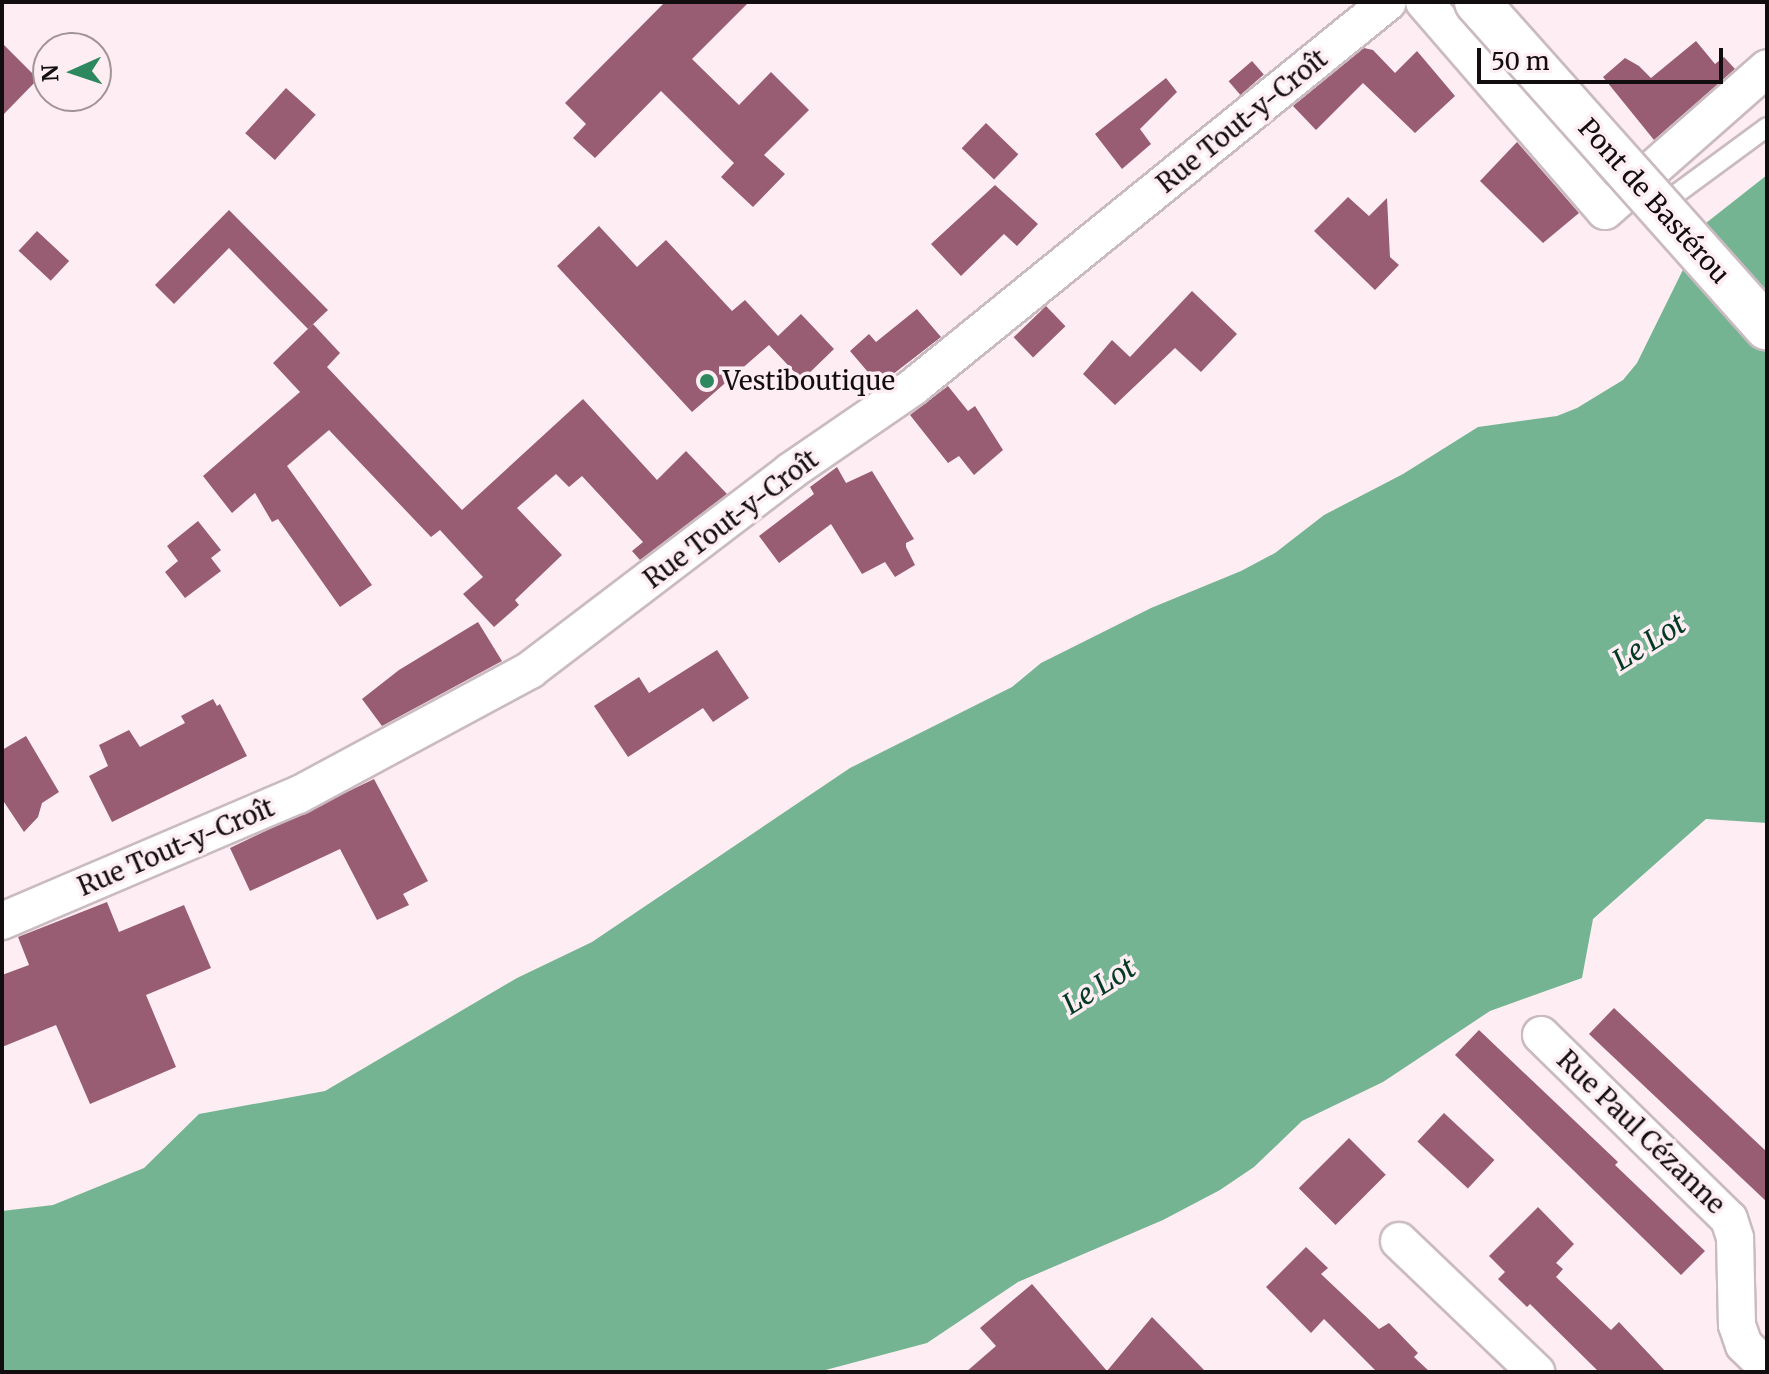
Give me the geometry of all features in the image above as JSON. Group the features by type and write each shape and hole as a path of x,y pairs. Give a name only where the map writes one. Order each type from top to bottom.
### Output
{"main road":[{"name":"Pont de Bastérou","path":"1477,2 1767,328"}],"street":[{"name":"Rue Tout-y-Croît","path":"2,921 298,795 530,670 791,471 913,387 1388,2"},
{"path":"1424,2 1626,209 1649,173 1767,68"},
{"path":"1500,2 1649,173"},
{"name":"Rue Paul Cézanne","path":"1541,1035 1729,1219 1735,1238 1737,1325 1744,1345 1767,1367"},
{"path":"1399,1241 1536,1372"}],"lane":[{"path":"1626,209 1767,127"}],"water":[{"name":"Le Lot","path":"1767,175 1767,823 1706,819 1593,919 1582,978 1490,1011 1383,1082 1302,1121 1254,1167 1220,1190 1163,1220 1018,1282 927,1343 818,1372 2,1372 2,1211 53,1205 144,1168 199,1114 325,1091 517,978 592,942 850,768 1012,687 1041,663 1151,608 1241,571 1275,553 1324,515 1403,474 1478,427 1557,416 1577,408 1623,380 1637,363 1706,223"}],"building":[{"path":"665,2 749,2 692,59 739,105 771,72 809,110 764,155 785,174 753,207 721,177 734,163 661,91 595,158 573,138 586,124 565,103"},
{"path":"1696,41 1715,64 1724,57 1735,69 1654,140 1603,77 1625,58 1651,78"},
{"path":"2,43 32,73 32,85 2,116"},
{"path":"1364,48 1373,50 1395,73 1417,51 1455,96 1415,133 1363,83 1316,130 1293,106"},
{"path":"1252,61 1264,75 1240,95 1229,81"},
{"path":"1166,78 1177,92 1140,129 1151,144 1122,169 1095,134"},
{"path":"286,88 316,115 275,160 245,133"},
{"path":"986,123 1018,154 994,179 962,148"},
{"path":"1517,142 1579,213 1543,243 1480,181"},
{"path":"995,185 1038,224 1017,246 1004,234 961,276 931,244"},
{"path":"1348,197 1369,216 1387,198 1390,257 1399,265 1375,290 1314,231"},
{"path":"229,210 328,310 308,329 229,248 174,304 155,285"},
{"path":"599,226 637,267 666,240 732,311 745,300 778,336 801,314 834,349 802,380 769,345 692,412 557,266"},
{"path":"37,231 69,261 51,281 19,251"},
{"path":"1192,291 1237,334 1201,372 1175,348 1115,405 1083,374 1112,340 1130,357"},
{"path":"1046,306 1065,326 1033,357 1014,337"},
{"path":"917,309 941,337 879,385 850,351 869,334 876,342"},
{"path":"313,324 340,353 327,367 462,510 583,399 657,480 686,451 727,494 640,560 632,551 643,542 582,476 569,487 556,474 517,508 562,555 515,600 519,605 494,627 463,594 483,577 440,530 431,537 329,430 287,466 372,585 340,607 278,519 272,522 255,493 232,513 203,476 300,392 273,363"},
{"path":"948,386 968,411 975,406 1003,450 974,475 959,456 948,463 910,415"},
{"path":"837,467 846,483 872,471 914,539 906,543 906,547 915,565 895,577 885,562 862,574 831,524 779,563 759,536 814,494 810,487"},
{"path":"198,521 221,550 211,558 221,571 185,598 165,572 178,561 167,546"},
{"path":"478,622 502,661 382,726 362,699 399,670"},
{"path":"717,650 749,698 713,722 703,708 628,757 594,706 639,677 649,693"},
{"path":"213,699 217,706 220,704 247,756 112,822 89,776 108,766 99,745 129,730 140,747 185,723 181,716"},
{"path":"26,736 59,792 42,803 38,817 24,832 2,799 2,750"},
{"path":"374,779 428,881 403,894 409,905 377,920 340,849 250,891 230,848"},
{"path":"107,902 119,932 184,905 211,968 146,995 176,1067 90,1104 56,1025 2,1047 2,975 29,965 18,937"},
{"path":"1614,1008 1767,1152 1767,1202 1589,1034"},
{"path":"1479,1030 1618,1162 1615,1165 1705,1251 1681,1275 1455,1055"},
{"path":"1444,1113 1494,1160 1468,1189 1417,1142"},
{"path":"1349,1138 1386,1175 1336,1225 1299,1188"},
{"path":"1538,1207 1574,1244 1556,1263 1563,1269 1556,1277 1611,1330 1619,1322 1666,1372 1599,1372 1530,1304 1527,1307 1498,1279 1505,1272 1489,1256"},
{"path":"1306,1247 1328,1268 1321,1274 1379,1329 1389,1323 1418,1353 1414,1357 1430,1372 1377,1372 1324,1319 1311,1333 1266,1287"},
{"path":"1032,1284 1107,1371 1152,1317 1206,1372 966,1372 996,1346 980,1328"}],"place":[{"name":"Vestiboutique","path":"707,381"}]}
